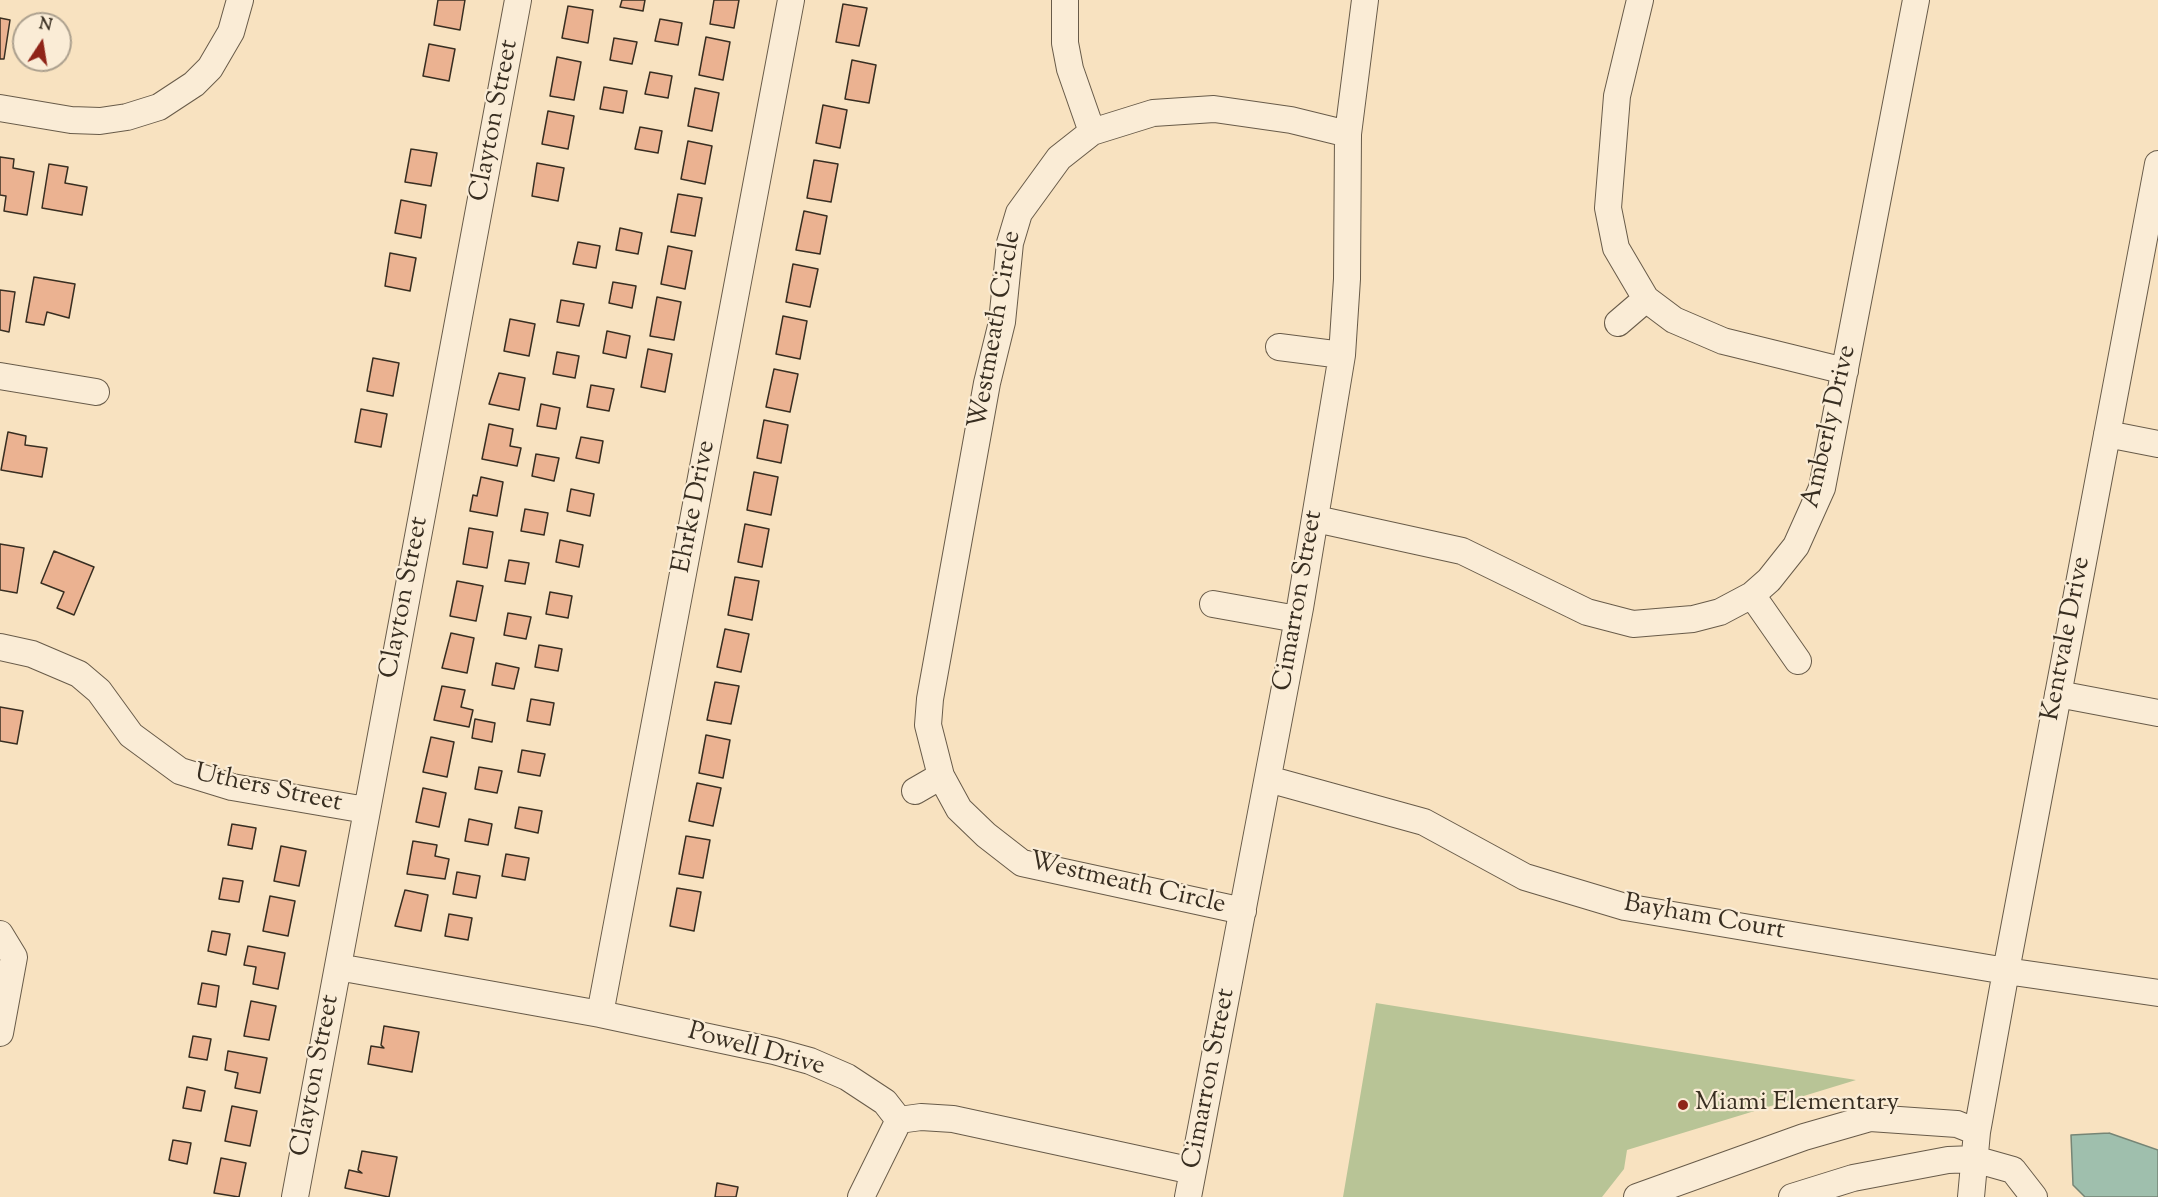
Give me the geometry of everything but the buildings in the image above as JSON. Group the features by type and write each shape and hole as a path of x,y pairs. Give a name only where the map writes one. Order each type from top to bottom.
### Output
{"street":[{"path":"0,108 71,120 100,121 127,117 159,107 194,84 210,68 231,32 240,0"},
{"name":"Clayton Street","path":"295,1197 519,0"},
{"name":"Ehrke Drive","path":"600,1014 791,0"},
{"path":"1065,0 1065,43 1070,69 1092,132"},
{"name":"Cimarron Street","path":"1188,1197 1244,911 1316,519 1342,355 1347,279 1348,134 1365,0"},
{"path":"1640,0 1617,96 1608,208 1616,248 1646,299 1674,320 1723,341 1845,371"},
{"name":"Amberly Drive","path":"1316,519 1462,551 1587,612 1633,624 1693,619 1720,612 1752,595 1786,561 1815,510 1822,488 1916,0"},
{"name":"Westmeath Circle","path":"1244,911 1022,863 986,835 959,809 941,776 928,726 930,699 987,383 1002,321 1010,243 1019,213 1038,185 1059,158 1092,132 1154,113 1214,109 1291,120 1348,134"},
{"name":"Kentvale Drive","path":"1971,1197 1979,1124 2006,971 2158,164"},
{"path":"1618,322 1646,299"},
{"path":"1279,347 1342,355"},
{"path":"0,376 96,392"},
{"path":"2107,434 2158,444"},
{"path":"1752,595 1798,661"},
{"path":"1213,604 1297,619"},
{"name":"Uthers Street","path":"0,648 32,654 79,674 99,692 131,735 180,771 232,787 366,810"},
{"path":"2058,694 2158,713"},
{"path":"915,791 941,776"},
{"name":"Bayham Court","path":"1268,779 1424,822 1525,877 1625,907 2006,971 2158,993"},
{"path":"0,934 14,957 0,1033"},
{"name":"Powell Drive","path":"338,967 600,1014 774,1051 810,1061 847,1077 885,1102 899,1120"},
{"path":"1637,1197 1804,1137 1869,1118 1979,1124"},
{"path":"861,1197 899,1120 953,1119 1193,1171"},
{"path":"1793,1197 1853,1178 1947,1160 1974,1159 2013,1170 2034,1197"}],"shaded area":[{"path":"1376,1003 1856,1080 1627,1150 1624,1169 1602,1197 1343,1197"},
{"path":"2109,1133 2158,1150 2158,1197 2085,1197 2073,1185 2071,1135"}],"place":[{"name":"Miami Elementary","path":"1683,1105"}]}
